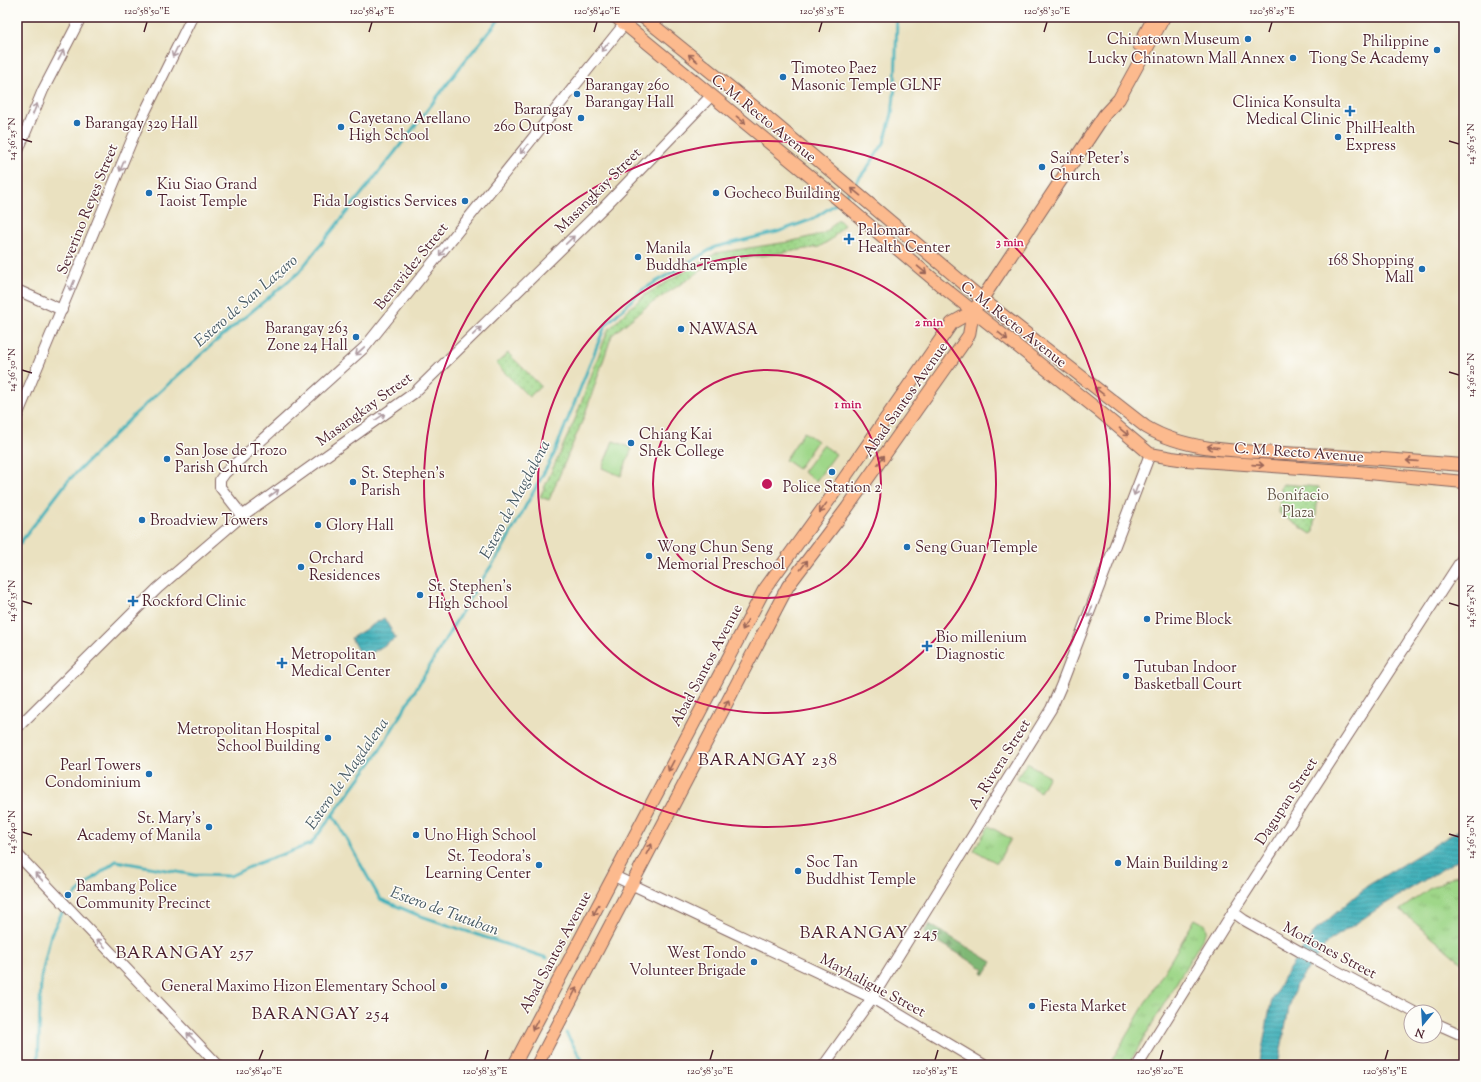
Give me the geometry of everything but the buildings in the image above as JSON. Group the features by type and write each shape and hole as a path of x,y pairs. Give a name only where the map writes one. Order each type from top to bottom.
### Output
{"main road":[{"name":"C. M. Recto Avenue","path":"643,17 768,118 982,299 1146,427 1174,440 1191,445 1464,464"},
{"path":"1105,114 1111,98 1154,17"},
{"path":"1105,114 1119,99 1164,17"},
{"name":"C. M. Recto Avenue","path":"623,19 711,96 972,311 1098,410 1150,454 1166,458 1186,460 1358,472 1464,482"},
{"name":"Abad Santos Avenue","path":"514,1065 764,590 832,496 952,323 972,311 982,299 1105,114"},
{"name":"Abad Santos Avenue","path":"537,1065 788,586 847,508 969,335 972,311"}],"street":[{"path":"17,153 43,90 81,17"},
{"name":"Severino Reyes Street","path":"17,416 136,130 192,17"},
{"name":"Benavidez Street","path":"242,515 220,486 220,480 225,473 365,347 623,19"},
{"name":"Masangkay Street","path":"17,728 158,588 242,515 414,393 605,206 711,96"},
{"path":"17,290 62,310"},
{"name":"A. Rivera Street","path":"824,1065 872,998 1056,698 1150,454"},
{"name":"Dagupan Street","path":"1138,1065 1233,912 1464,556"},
{"path":"17,854 218,1065"},
{"name":"Mayhaligue Street","path":"614,876 872,998 984,1065"},
{"name":"Moriones Street","path":"1233,912 1244,920 1403,1006"},
{"path":"1443,1027 1464,1036"}],"green space":[{"path":"838,219 844,225 832,239 819,247 715,263 708,266 646,307 612,335 584,417 549,500 540,497 576,417 608,330 629,309 645,295 716,253 788,242 822,234"},
{"path":"508,353 541,386 529,397 496,364"},
{"path":"804,432 817,441 798,469 785,460"},
{"path":"613,441 632,448 621,476 602,468"},
{"path":"823,445 836,454 816,481 803,472"},
{"name":"Bonifacio Plaza","path":"1283,484 1319,487 1314,532 1311,534 1279,513 1281,487"},
{"path":"1027,763 1049,776 1040,792 1017,778"},
{"path":"989,826 1011,839 997,863 974,850"},
{"path":"1464,871 1464,965 1400,910 1429,889"},
{"path":"1195,919 1206,925 1207,931 1128,1065 1109,1065"},
{"path":"929,924 992,962 984,975 982,973 984,969 924,933"}],"water":[{"path":"384,618 396,638 362,659 351,638"},
{"path":"1464,827 1464,856 1382,906 1328,942 1296,985 1289,1008 1278,1065 1259,1065 1271,1003 1283,978 1315,931 1367,886"}],"waterway":[{"name":"Estero de San Lazaro","path":"17,547 67,482 135,414 215,342 298,273 501,17"},
{"name":"Estero de Magdalena","path":"853,186 884,143 892,114 895,87 897,17"},
{"name":"Estero de Magdalena","path":"842,200 850,190"},
{"name":"Estero de Magdalena","path":"38,1065 41,978 51,934 68,901 116,861 194,875 230,876 256,864 311,844 378,753 471,596 500,553 554,454 605,326 642,290 715,247 777,232 813,219 837,203"},
{"name":"Estero de Tutuban","path":"333,815 380,899 418,915 547,958"},
{"name":"Estero de Tutuban","path":"566,1033 585,1065"}],"place":[{"name":"Chinatown Museum","path":"1248,39"},
{"name":"Philippine Tiong Se Academy","path":"1437,50"},
{"name":"Lucky Chinatown Mall Annex","path":"1293,58"},
{"name":"Timoteo Paez Masonic Temple GLNF","path":"783,77"},
{"name":"Barangay 260 Barangay Hall","path":"577,94"},
{"name":"Clinica Konsulta Medical Clinic","path":"1350,111"},
{"name":"Barangay 260 Outpost","path":"581,118"},
{"name":"Barangay 329 Hall","path":"77,123"},
{"name":"Cayetano Arellano High School","path":"341,127"},
{"name":"PhilHealth Express","path":"1338,137"},
{"name":"Saint Peter's Church","path":"1042,167"},
{"name":"Kiu Siao Grand Taoist Temple","path":"149,193"},
{"name":"Gocheco Building","path":"716,193"},
{"name":"Fida Logistics Services","path":"465,201"},
{"name":"Palomar Health Center","path":"849,239"},
{"name":"Manila Buddha Temple","path":"638,257"},
{"name":"168 Shopping Mall","path":"1422,269"},
{"name":"NAWASA","path":"681,329"},
{"name":"Barangay 263 Zone 24 Hall","path":"356,337"},
{"name":"Chiang Kai Shek College","path":"631,443"},
{"name":"San Jose de Trozo Parish Church","path":"167,459"},
{"name":"Police Station 2","path":"832,472"},
{"name":"St. Stephen's Parish","path":"353,482"},
{"name":"Broadview Towers","path":"142,520"},
{"name":"Glory Hall","path":"318,525"},
{"name":"Seng Guan Temple","path":"907,547"},
{"name":"Wong Chun Seng Memorial Preschool","path":"649,556"},
{"name":"Orchard Residences","path":"301,567"},
{"name":"St. Stephen's High School","path":"420,595"},
{"name":"Rockford Clinic","path":"133,601"},
{"name":"Prime Block","path":"1147,619"},
{"name":"Bio millenium Diagnostic","path":"927,646"},
{"name":"Metropolitan Medical Center","path":"282,663"},
{"name":"Tutuban Indoor Basketball Court","path":"1126,676"},
{"name":"Metropolitan Hospital School Building","path":"328,738"},
{"name":"Pearl Towers Condominium","path":"149,774"},
{"name":"St. Mary's Academy of Manila","path":"209,827"},
{"name":"Uno High School","path":"416,835"},
{"name":"Main Building 2","path":"1118,863"},
{"name":"St. Teodora's Learning Center","path":"539,865"},
{"name":"Soc Tan Buddhist Temple","path":"798,871"},
{"name":"Bambang Police Community Precinct","path":"68,895"},
{"name":"West Tondo Volunteer Brigade","path":"754,962"},
{"name":"General Maximo Hizon Elementary School","path":"444,986"},
{"name":"Fiesta Market","path":"1032,1006"}],"district":[{"name":"BARANGAY 238","path":"768,759"},
{"name":"BARANGAY 245","path":"869,932"},
{"name":"BARANGAY 257","path":"185,952"},
{"name":"BARANGAY 254","path":"321,1013"}]}
